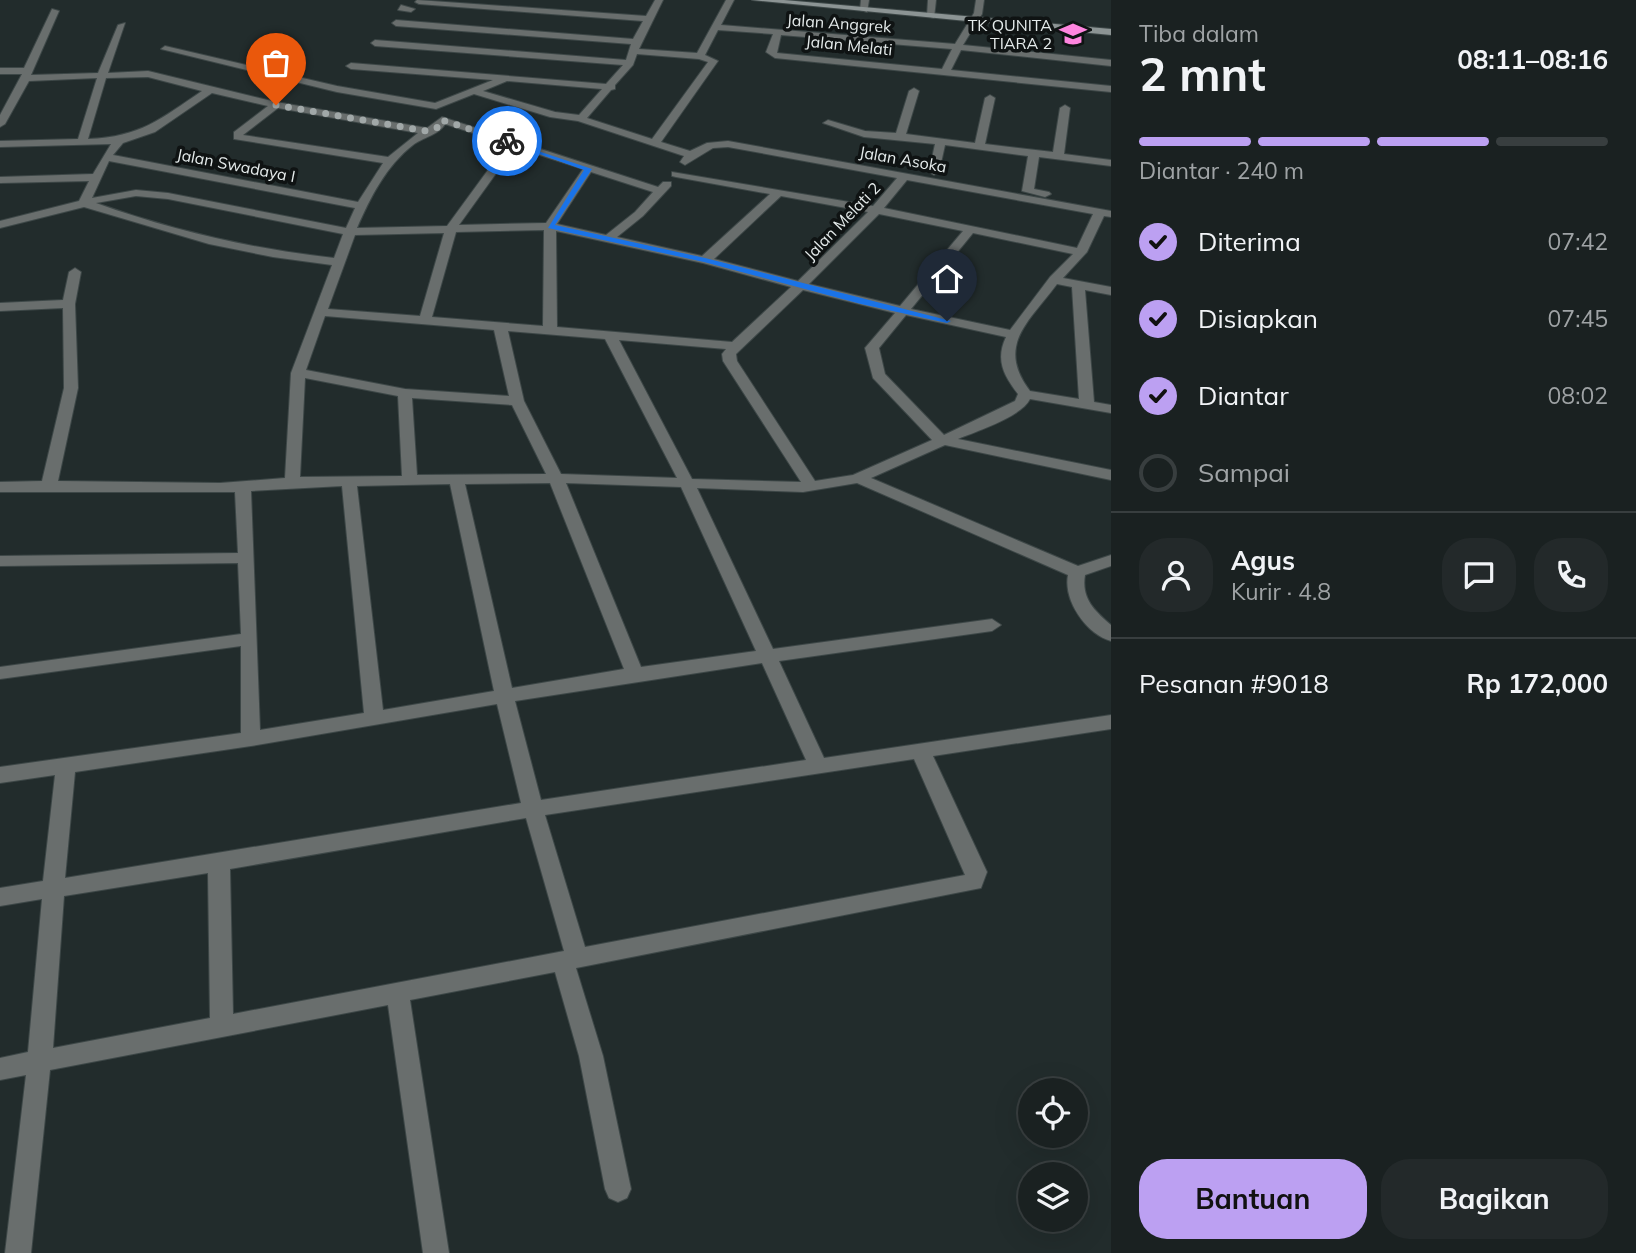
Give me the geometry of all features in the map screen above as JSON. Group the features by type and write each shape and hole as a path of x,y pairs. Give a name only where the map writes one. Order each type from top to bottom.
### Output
{"street":[{"path":"581,118 612,87 630,63 659,0"},
{"path":"700,56 718,27 730,0"},
{"path":"756,0 865,5 931,16 1111,32"},
{"path":"931,16 932,0"},
{"path":"980,0 978,14 972,20 945,72 1111,89"},
{"path":"367,50 413,5 649,19"},
{"path":"0,124 55,11"},
{"path":"396,23 636,46 710,58 712,64 654,144"},
{"path":"82,142 103,73 122,25"},
{"name":"Jalan Anggrek","path":"718,27 1111,63"},
{"name":"Jalan Melati","path":"778,32 771,52 775,55 945,72"},
{"path":"375,43 630,63"},
{"path":"165,49 342,76 507,78 612,87"},
{"path":"342,76 359,58"},
{"path":"0,71 26,74 148,74 276,105 426,131"},
{"path":"342,76 436,106 507,78"},
{"path":"0,144 119,141 150,130 210,90"},
{"path":"900,136 914,91"},
{"path":"476,92 554,115 581,118 691,155 661,191 608,239"},
{"path":"980,145 989,99"},
{"path":"276,105 238,134 238,137 391,161"},
{"path":"1058,156 1065,107"},
{"path":"292,482 298,373 338,262 360,206 376,179 391,161 426,131 439,127 442,120 661,191"},
{"path":"828,123 864,134 940,140 1111,163"},
{"path":"934,172 940,140"},
{"path":"83,203 106,157 119,141"},
{"path":"425,320 451,228 513,143"},
{"name":"Jalan Asoka","path":"691,155 710,145 728,144 1106,213"},
{"path":"1034,152 1028,191 1111,205"},
{"name":"Jalan Swadaya I","path":"106,157 360,206"},
{"path":"550,331 550,226 588,169"},
{"path":"676,174 876,210 1080,252"},
{"name":"Jalan Melati 2","path":"736,346 798,285 813,274 876,210 905,175"},
{"path":"0,180 97,177"},
{"path":"705,260 779,192"},
{"path":"0,225 121,194 148,193 350,232 550,226 705,260 903,311 1013,335"},
{"path":"83,203 127,219 241,248 288,258 338,262"},
{"path":"1106,213 1080,252 1013,335 1007,351 1009,367 1025,394 1111,409"},
{"path":"971,229 872,348 878,375 941,440 1111,475"},
{"path":"49,485 71,388 69,304 75,272"},
{"path":"1055,280 1111,291"},
{"path":"1078,285 1087,405"},
{"path":"0,307 69,304"},
{"path":"319,312 736,346"},
{"path":"500,327 517,401 555,478 635,674"},
{"path":"610,336 687,483 819,767"},
{"path":"736,346 729,354 730,361 811,486"},
{"path":"298,373 405,393 517,401"},
{"path":"405,393 410,479"},
{"path":"0,487 49,485 243,489 292,482 456,478 555,478 811,486 858,478 1005,413 1021,403 1025,394"},
{"path":"456,478 504,694 570,961 618,1189"},
{"path":"858,478 1077,572 1111,561"},
{"path":"349,480 374,717"},
{"path":"243,489 250,639 251,739"},
{"path":"0,561 247,558"},
{"path":"1077,572 1075,590 1079,603 1111,635"},
{"path":"0,775 251,739 504,694 635,674 992,625"},
{"path":"0,673 250,639"},
{"path":"0,897 219,863 533,809 1111,722"},
{"path":"0,1069 973,882 976,872 921,752"},
{"path":"18,1253 40,1062 66,766"},
{"path":"219,863 222,1027"},
{"path":"398,993 436,1253"}],"way so far":[{"path":"276,105 426,131 439,127 442,120 507,141"}],"place":[{"name":"TK QUNITA TIARA 2","path":"1073,34"}],"route":[{"path":"507,141 588,169 550,226 705,260 947,321"}]}
